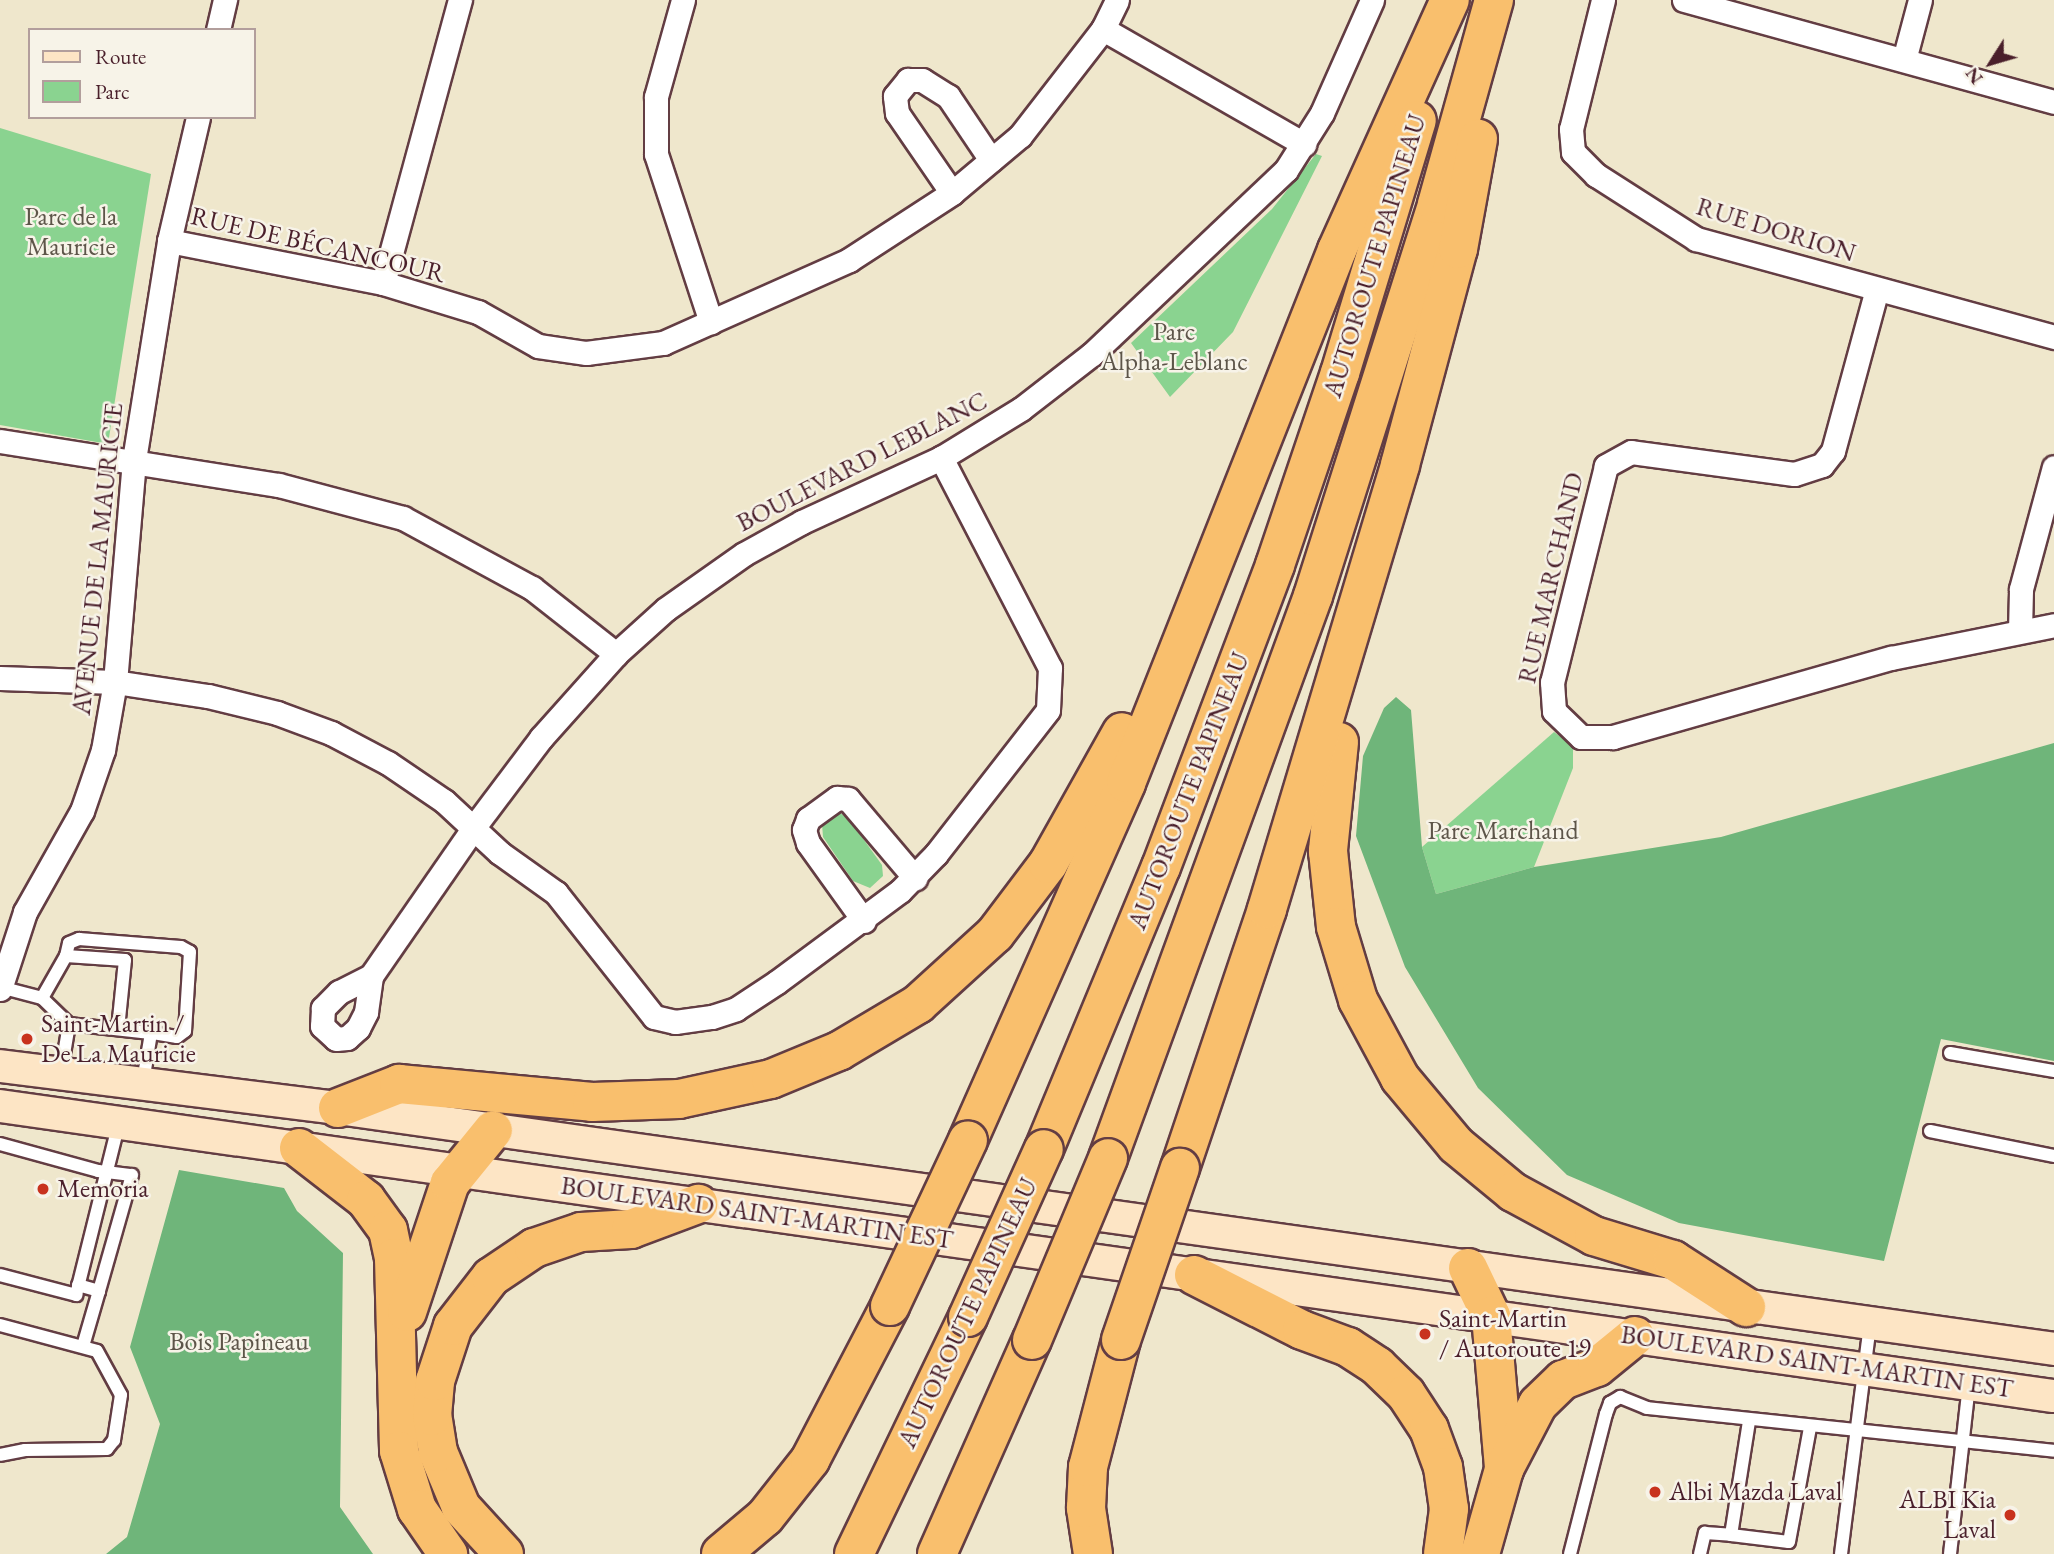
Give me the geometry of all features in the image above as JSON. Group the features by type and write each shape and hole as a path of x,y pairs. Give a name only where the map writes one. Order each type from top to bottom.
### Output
{"highway":[{"path":"721,1554 765,1517 810,1460 890,1306 968,1140 1077,896 1188,631 1338,250 1451,0"},
{"name":"AUTOROUTE PAPINEAU","path":"854,1554 968,1317 1044,1149 1157,877 1275,565 1360,311 1451,0"},
{"name":"AUTOROUTE PAPINEAU","path":"937,1554 1012,1389 1108,1158 1309,607 1437,204 1494,0"},
{"path":"1093,1554 1086,1508 1088,1467 1121,1340 1267,909 1347,646 1458,249 1502,0"},
{"path":"338,1108 399,1084 592,1102 689,1097 771,1079 873,1034 942,986 1012,913 1056,852 1125,725 1188,631"},
{"path":"1347,646 1346,709 1331,797 1331,888 1351,982 1390,1063 1444,1134 1513,1192 1594,1236 1674,1260 1746,1307"},
{"path":"397,1358 418,1272 457,1170 493,1130"},
{"path":"299,1148 366,1200 388,1230 394,1258 396,1414 402,1466 417,1509 448,1554"},
{"path":"504,1554 461,1507 438,1452 432,1416 435,1381 453,1326 491,1277 534,1248 581,1232 631,1229 698,1204"},
{"path":"1468,1268 1491,1316 1504,1469"},
{"path":"1195,1275 1302,1330 1348,1347 1377,1366 1406,1394 1429,1429 1443,1467 1449,1509 1443,1554"},
{"path":"1479,1554 1504,1469 1546,1394 1563,1380 1597,1367 1635,1336"},
{"path":"945,1554 1012,1389"}],"main road":[{"name":"BOULEVARD SAINT-MARTIN EST","path":"0,1066 142,1086 338,1108 2054,1349"},
{"name":"BOULEVARD SAINT-MARTIN EST","path":"0,1106 2054,1396"}],"street":[{"path":"218,28 225,0"},
{"path":"383,283 460,0"},
{"path":"683,0 656,97 656,154 711,322"},
{"name":"RUE DE BÉCANCOUR","path":"169,241 383,283 478,312 538,346 586,353 663,343 849,260 952,193 1020,136 1103,29 1117,0"},
{"name":"BOULEVARD LEBLANC","path":"372,976 474,827 541,738 616,654 666,609 744,554 802,522 941,458 1021,410 1092,354 1260,197 1304,144 1346,64 1372,0"},
{"name":"RUE DORION","path":"1603,0 1571,129 1578,159 1696,239 2054,337"},
{"path":"1685,0 2054,102"},
{"path":"1904,60 1920,0"},
{"path":"1103,29 1304,144"},
{"path":"952,193 897,113 895,96 908,80 922,80 948,96 991,160"},
{"name":"AVENUE DE LA MAURICIE","path":"0,988 25,912 91,791 115,682 134,460 169,241 198,119"},
{"name":"RUE MARCHAND","path":"1877,289 1833,451 1822,465 1794,474 1632,452 1606,466 1552,682 1554,711 1581,737 1613,737 1891,658 2054,625"},
{"path":"0,441 134,460 279,485 403,518 532,589 616,654"},
{"path":"0,678 115,682 226,699 305,722 388,763 474,827 564,902 646,1011 667,1021 712,1017 736,1009 864,921 915,878 1042,722 1053,690 1046,658 941,458"},
{"path":"2021,631 2021,589 2054,467"},
{"path":"864,921 808,843 804,830 808,819 837,798 848,799 915,878"}],"lane":[{"path":"0,988 42,998 69,1024 177,1037 185,1031 192,959 186,948 79,939 69,943 66,956 42,998"},
{"path":"66,956 125,960 118,1029"},
{"path":"61,1075 69,1024"},
{"path":"142,1086 151,1033"},
{"path":"1950,1053 2054,1071"},
{"path":"0,1275 76,1296 119,1123"},
{"path":"1930,1131 2054,1156"},
{"path":"0,1144 132,1175 83,1346"},
{"path":"78,1285 99,1291"},
{"path":"1841,1554 1871,1324"},
{"path":"0,1325 83,1346 102,1354 121,1395 112,1444 101,1451 25,1450 0,1455"},
{"path":"1950,1554 1969,1384"},
{"path":"1570,1554 1605,1414 1615,1399 1625,1397 1647,1408 1749,1421 1810,1428 1857,1427 2054,1451"},
{"path":"1731,1535 1749,1421"},
{"path":"1700,1554 1705,1533 1731,1535 1790,1548 1810,1428"}],"green space":[{"name":"Parc de la Mauricie","path":"0,128 151,174 108,444 0,425"},
{"name":"Parc Alpha-Leblanc","path":"1316,154 1322,156 1233,332 1170,397 1131,343 1272,209"},
{"path":"1396,697 1411,710 1422,847 1436,894 1534,867 1721,837 2054,743 2054,1061 1941,1039 1884,1261 1679,1223 1567,1175 1478,1088 1405,967 1356,836 1363,756 1384,708"},
{"name":"Parc Marchand","path":"1554,732 1573,746 1573,768 1534,867 1436,894 1422,847"},
{"path":"840,813 849,819 882,865 883,876 870,888 853,881 823,837 822,824"},
{"name":"Bois Papineau","path":"179,1170 284,1188 297,1211 343,1253 340,1507 373,1554 106,1554 127,1537 160,1424 130,1347"}],"place":[{"name":"Saint-Martin / De La Mauricie","path":"27,1039"},
{"name":"Memoria","path":"43,1189"},
{"name":"Saint-Martin / Autoroute 19","path":"1425,1334"},
{"name":"Albi Mazda Laval","path":"1655,1492"},
{"name":"ALBI Kia Laval","path":"2010,1515"}]}
